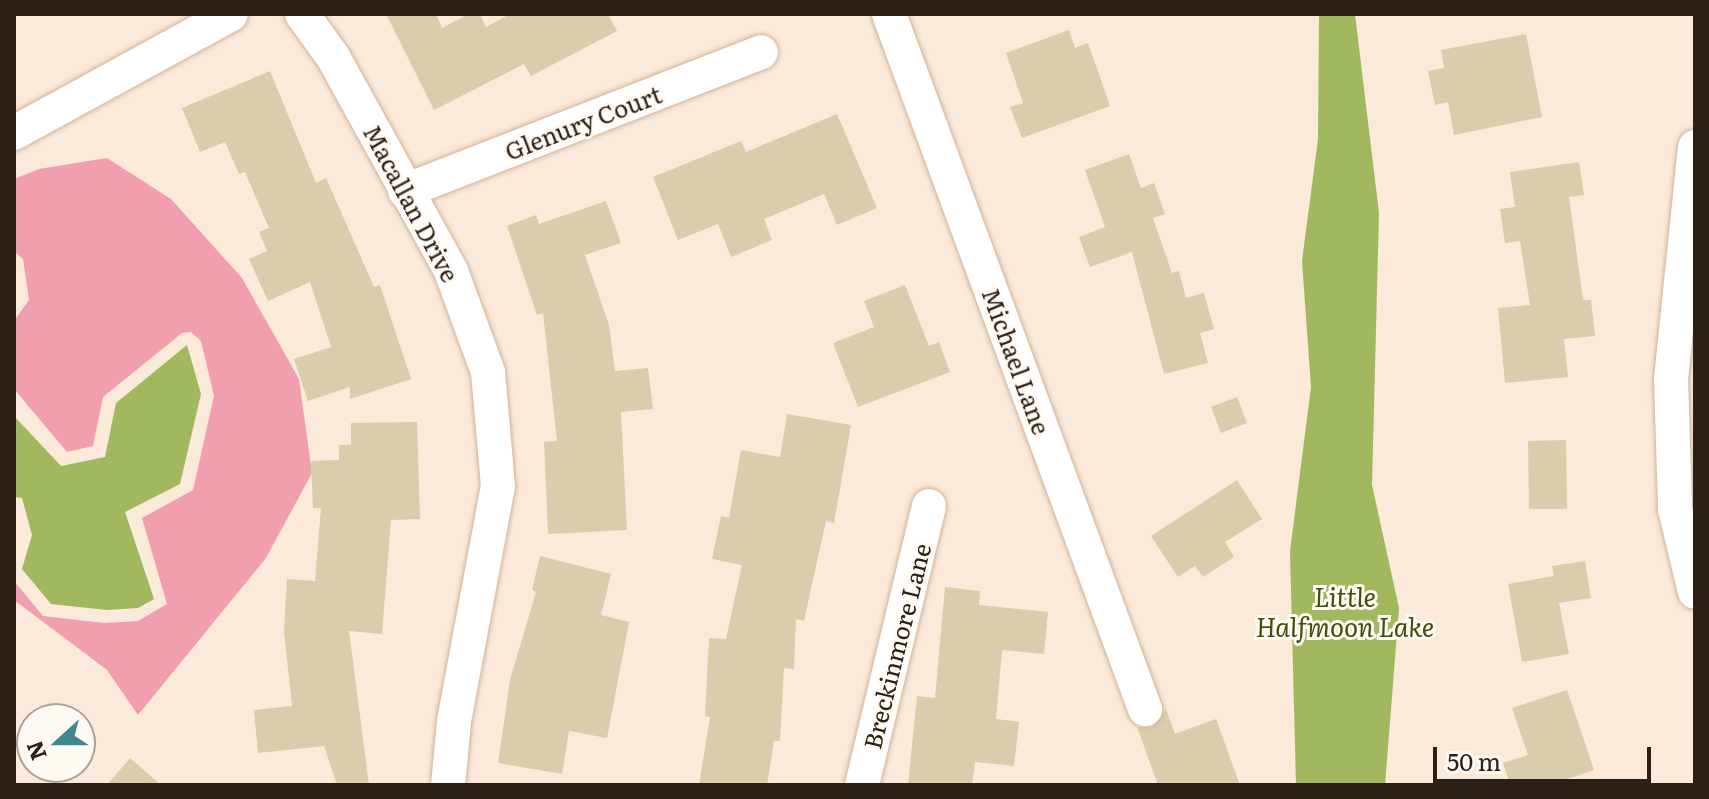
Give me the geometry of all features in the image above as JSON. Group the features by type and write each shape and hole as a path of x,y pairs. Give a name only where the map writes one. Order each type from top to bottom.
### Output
{"street":[{"path":"14,133 231,14"},
{"name":"Macallan Drive","path":"302,14 333,57 451,271 488,372 498,486 454,722 448,785"},
{"name":"Michael Lane","path":"889,14 1145,709"},
{"name":"Glenury Court","path":"405,191 761,52"},
{"path":"1695,147 1671,379 1675,509 1695,592"},
{"name":"Breckinmore Lane","path":"862,785 929,506"}],"shaded area":[{"path":"107,158 171,199 242,278 299,379 312,473 266,558 138,715 107,670 14,600 14,581 43,616 104,623 138,621 167,604 142,518 193,490 214,396 201,341 191,332 182,333 103,397 93,446 67,452 14,389 14,321 29,300 23,259 14,251 14,179 39,169"}],"water":[{"name":"Little Halfmoon Lake","path":"1319,14 1355,14 1379,213 1372,485 1399,608 1385,785 1296,785 1290,551 1311,387 1302,261 1318,139"},
{"path":"187,345 201,394 180,484 125,512 154,599 138,608 107,610 51,604 22,569 32,535 22,498 14,497 14,416 61,466 105,457 116,403"}],"building":[{"path":"386,14 436,14 442,28 469,14 480,14 486,27 510,14 608,14 617,31 531,76 524,64 434,110"},
{"path":"1069,30 1075,48 1088,43 1110,106 1022,138 1010,107 1023,103 1006,53"},
{"path":"1526,34 1542,117 1454,135 1448,102 1435,105 1428,71 1444,68 1441,50"},
{"path":"270,71 316,183 326,178 374,287 380,285 411,379 350,399 350,387 308,401 294,359 331,347 310,282 268,301 249,259 267,251 259,232 269,228 245,172 239,174 225,142 200,152 182,108"},
{"path":"837,114 877,208 837,225 824,194 764,219 772,240 731,257 718,224 678,240 653,177 741,141 746,152"},
{"path":"1129,154 1141,188 1154,183 1165,214 1153,218 1172,273 1179,271 1186,298 1204,293 1214,329 1200,333 1208,363 1164,374 1132,252 1090,267 1079,237 1105,227 1085,170"},
{"path":"1579,162 1584,195 1569,197 1583,300 1591,300 1595,336 1564,339 1568,377 1505,383 1498,308 1530,305 1520,241 1505,243 1500,209 1515,207 1510,172"},
{"path":"606,201 621,243 585,255 609,325 615,371 648,368 653,409 621,412 627,530 548,534 544,442 557,441 543,313 537,315 507,226 536,215 539,224"},
{"path":"905,285 929,346 939,342 950,372 858,407 833,343 874,327 864,301"},
{"path":"1237,397 1247,423 1221,433 1211,407"},
{"path":"787,414 851,425 834,523 826,521 804,621 796,619 794,669 784,668 780,741 774,741 767,785 699,785 710,717 705,716 709,638 726,639 742,565 712,559 721,516 729,518 741,450 780,457"},
{"path":"417,422 420,519 391,520 382,634 349,631 369,785 337,785 324,746 258,753 254,710 292,706 284,631 287,579 315,581 321,508 313,508 311,461 339,460 339,445 351,445 351,423"},
{"path":"1566,440 1567,509 1529,509 1528,441"},
{"path":"1237,480 1262,519 1225,542 1234,557 1203,577 1195,566 1178,577 1151,536"},
{"path":"540,556 611,574 601,615 629,622 607,738 569,731 562,774 498,763 510,680 536,592 532,590"},
{"path":"1585,561 1591,598 1559,603 1569,654 1522,662 1508,584 1554,576 1552,566"},
{"path":"945,587 980,591 979,605 1048,612 1044,654 1002,650 996,719 1019,722 1014,766 975,762 972,785 908,785 917,696 935,698"},
{"path":"1567,690 1594,770 1550,785 1510,785 1503,763 1528,755 1512,708"},
{"path":"1166,709 1175,734 1216,719 1240,785 1158,785 1137,727 1153,727"},
{"path":"130,758 161,785 107,785"}]}
